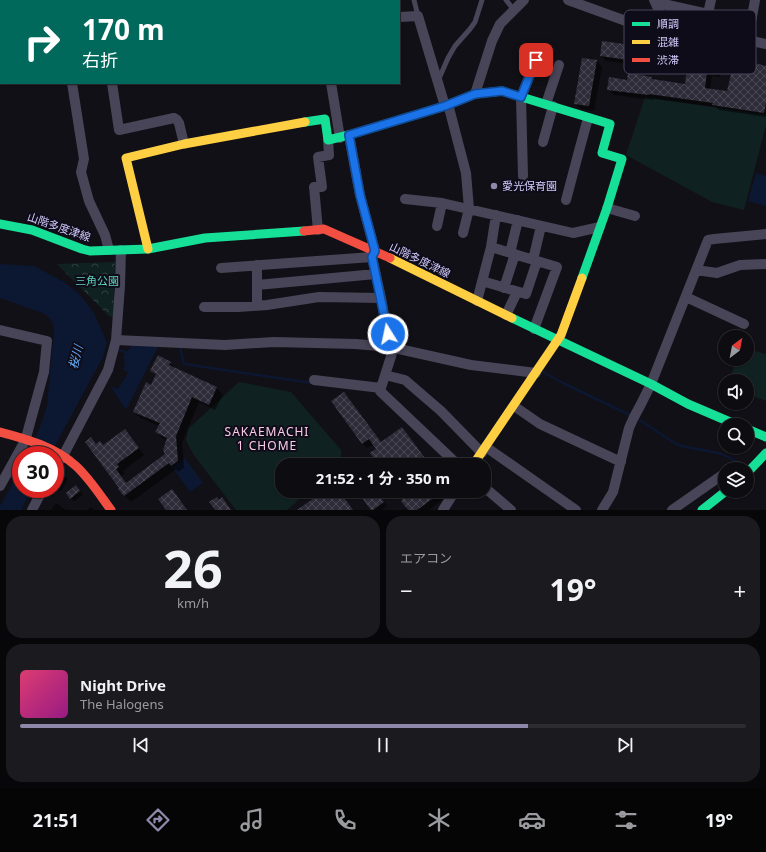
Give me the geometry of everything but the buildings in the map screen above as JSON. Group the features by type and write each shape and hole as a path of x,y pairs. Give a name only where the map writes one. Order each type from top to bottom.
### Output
{"main road":[{"path":"148,249 126,158 184,144 325,119 328,140 344,137 446,105 475,94 502,91 610,124 602,153 622,159 607,208 561,335 478,458"},
{"name":"山階多度津線","path":"0,224 14,225 32,230 90,251 148,249 205,238 324,229 339,235 373,254 477,301 651,384 688,404 721,418"},
{"path":"0,432 29,440 41,446"},
{"path":"754,432 766,437"},
{"path":"754,465 766,452"},
{"path":"64,458 75,465 85,475 111,510"},
{"path":"702,510 718,497"}],"street":[{"path":"475,94 492,42 500,24 524,0"},
{"path":"568,0 624,20"},
{"path":"709,10 711,0"},
{"path":"753,10 755,0"},
{"path":"655,1 692,10"},
{"path":"400,17 418,16 466,173 469,209 463,233"},
{"path":"756,43 766,44"},
{"path":"523,176 521,97 536,60"},
{"path":"543,142 549,105 559,65"},
{"path":"72,84 84,159 81,172 89,201 105,235 109,250"},
{"path":"112,84 119,130 174,118 179,122 184,144"},
{"path":"331,84 360,195 392,347 380,391 451,458"},
{"path":"566,200 588,118"},
{"path":"318,230 314,187 322,187 318,156 329,155 328,140"},
{"path":"405,199 442,203 572,233 600,227"},
{"path":"436,226 442,203"},
{"path":"607,208 635,216"},
{"path":"477,301 491,247 496,215"},
{"path":"504,288 513,253 518,220"},
{"path":"482,281 526,294 535,260 541,226"},
{"path":"602,510 613,492 629,428 651,384 708,240 766,234"},
{"path":"491,247 557,267 534,329"},
{"path":"64,448 108,370 116,340 121,250"},
{"path":"221,268 373,254"},
{"path":"696,270 717,273 740,265 766,264"},
{"path":"257,265 257,305"},
{"path":"257,285 376,274"},
{"path":"506,315 517,292"},
{"path":"204,307 267,305 319,297 381,298"},
{"path":"686,297 744,324"},
{"path":"0,330 48,341 44,372 29,440 0,486"},
{"path":"116,340 225,345 274,342 356,344 392,347 471,364 536,373"},
{"path":"385,375 405,380 484,450 576,510"},
{"path":"314,380 381,388"},
{"path":"514,406 540,424 620,462"},
{"path":"672,510 718,478"},
{"path":"491,493 511,510"},
{"path":"32,510 38,498"},
{"path":"442,510 450,498"}],"lane":[{"path":"414,0 418,16"},
{"path":"438,82 448,58 455,46 475,22 482,0"},
{"path":"506,0 514,10"}],"green space":[{"path":"645,97 766,115 766,125 744,210 712,202 626,155"},
{"name":"三角公園","path":"115,262 113,317 109,316 57,264"},
{"path":"754,351 766,354 766,401 754,397 754,374 732,374 734,366 754,366"},
{"path":"239,382 291,392 341,450 341,458 275,458 275,498 301,498 287,510 236,510 193,454 186,440 188,429"}],"water":[{"path":"756,173 766,176 766,206 748,201"},
{"name":"桜川","path":"0,264 34,266 64,282 76,291 94,313 107,343 103,357 55,446 32,446 47,405 54,330 53,325 45,314 0,298"},
{"path":"135,343 157,344 157,349 126,410 110,386 118,389 128,373 123,369 125,364 123,357"},
{"path":"185,458 203,483 190,492 172,467"},
{"path":"12,484 12,498 27,498 21,510 0,510 0,506"}],"waterway":[{"path":"178,347 180,347 184,364 312,383"},
{"path":"116,349 128,353"},
{"path":"541,371 632,416"},
{"path":"638,419 676,444 722,454 738,462"}],"traffic: fast":[{"path":"305,122 325,119 328,140 445,106 475,94 502,91 610,124 602,153 622,159 607,208 582,278"},
{"path":"0,224 32,230 90,251 148,249 205,238 304,231"},
{"path":"512,318 651,384 688,404 721,418"},
{"path":"754,432 766,437"},
{"path":"754,466 766,453"},
{"path":"702,510 718,497"}],"traffic: slow":[{"path":"148,249 126,158 184,144 305,122"},
{"path":"390,258 512,318"},
{"path":"478,458 561,335 582,278"}],"traffic: jam":[{"path":"304,231 324,229 390,258"},
{"path":"0,432 40,444 68,459 86,476 111,510"}],"place":[{"name":"愛光保育園","path":"494,186"}],"district":[{"name":"SAKAEMACHI 1 CHOME","path":"267,439"}],"route":[{"path":"388,334 372,257 375,251 360,195 349,135 445,106 475,94 502,91 521,97 536,60"}]}
